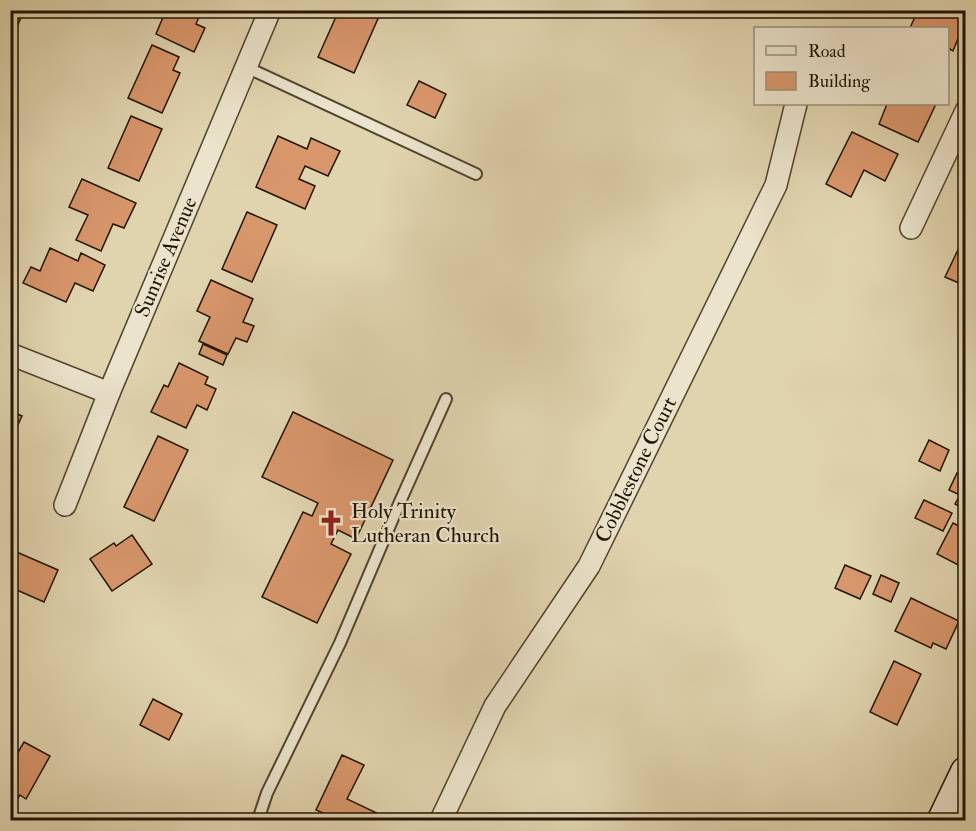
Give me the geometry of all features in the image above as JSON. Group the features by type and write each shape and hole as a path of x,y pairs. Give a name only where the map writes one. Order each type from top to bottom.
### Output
{"main road":[{"path":"943,820 966,772"}],"street":[{"name":"Sunrise Avenue","path":"65,505 109,393 270,10"},
{"name":"Cobblestone Court","path":"441,820 495,706 589,566 776,185 796,105"},
{"path":"911,228 966,111"},
{"path":"10,354 109,393"}],"lane":[{"path":"246,67 476,174"},
{"path":"258,820 267,793 340,643 446,399"}],"building":[{"path":"10,10 24,10 17,27 10,24"},
{"path":"166,10 202,10 196,24 205,28 194,52 156,34"},
{"path":"339,10 372,10 380,14 354,73 318,57"},
{"path":"918,10 947,10 966,19 953,51 949,49 949,27 910,27"},
{"path":"152,45 179,57 173,70 180,73 162,113 128,98"},
{"path":"419,81 446,94 435,118 407,105"},
{"path":"887,105 936,105 918,142 879,124"},
{"path":"131,116 162,129 139,181 108,168"},
{"path":"852,132 898,154 885,181 864,170 851,197 826,184"},
{"path":"278,136 307,149 311,138 340,151 328,176 305,166 299,179 315,186 305,209 256,187"},
{"path":"82,179 136,203 124,228 113,224 101,251 76,240 88,215 69,207"},
{"path":"247,212 277,225 252,282 222,269"},
{"path":"966,233 966,286 945,277"},
{"path":"50,248 78,261 81,253 105,265 93,291 75,283 66,302 23,283 31,267 40,271"},
{"path":"211,280 253,299 243,322 254,326 247,342 236,338 228,354 199,341 210,317 197,311"},
{"path":"203,344 227,355 223,365 199,354"},
{"path":"179,363 208,377 205,384 216,389 207,410 197,405 186,428 151,412 164,385 168,387"},
{"path":"10,411 22,416 10,442"},
{"name":"Holy Trinity Lutheran Church","path":"293,412 393,460 356,539 338,530 331,544 351,554 317,623 262,597 303,512 312,516 318,503 262,477"},
{"path":"158,436 188,450 154,521 124,507"},
{"path":"929,440 949,450 940,471 919,461"},
{"path":"957,473 966,477 966,510 955,504 960,495 949,490"},
{"path":"924,500 952,513 943,531 915,518"},
{"path":"953,523 966,530 966,569 937,554"},
{"path":"132,535 152,564 112,591 90,559 114,543 116,546"},
{"path":"12,550 58,570 44,602 10,587"},
{"path":"845,565 871,576 860,599 835,588"},
{"path":"881,575 899,583 891,602 873,594"},
{"path":"911,598 959,621 946,649 933,643 931,648 895,631"},
{"path":"894,661 921,674 897,725 870,712"},
{"path":"153,699 182,714 169,740 140,725"},
{"path":"24,742 50,756 26,799 20,795 10,811 10,766"},
{"path":"342,755 364,765 347,799 381,815 378,820 338,820 316,810"}],"place":[{"name":"Holy Trinity Lutheran Church","path":"331,523"}]}
